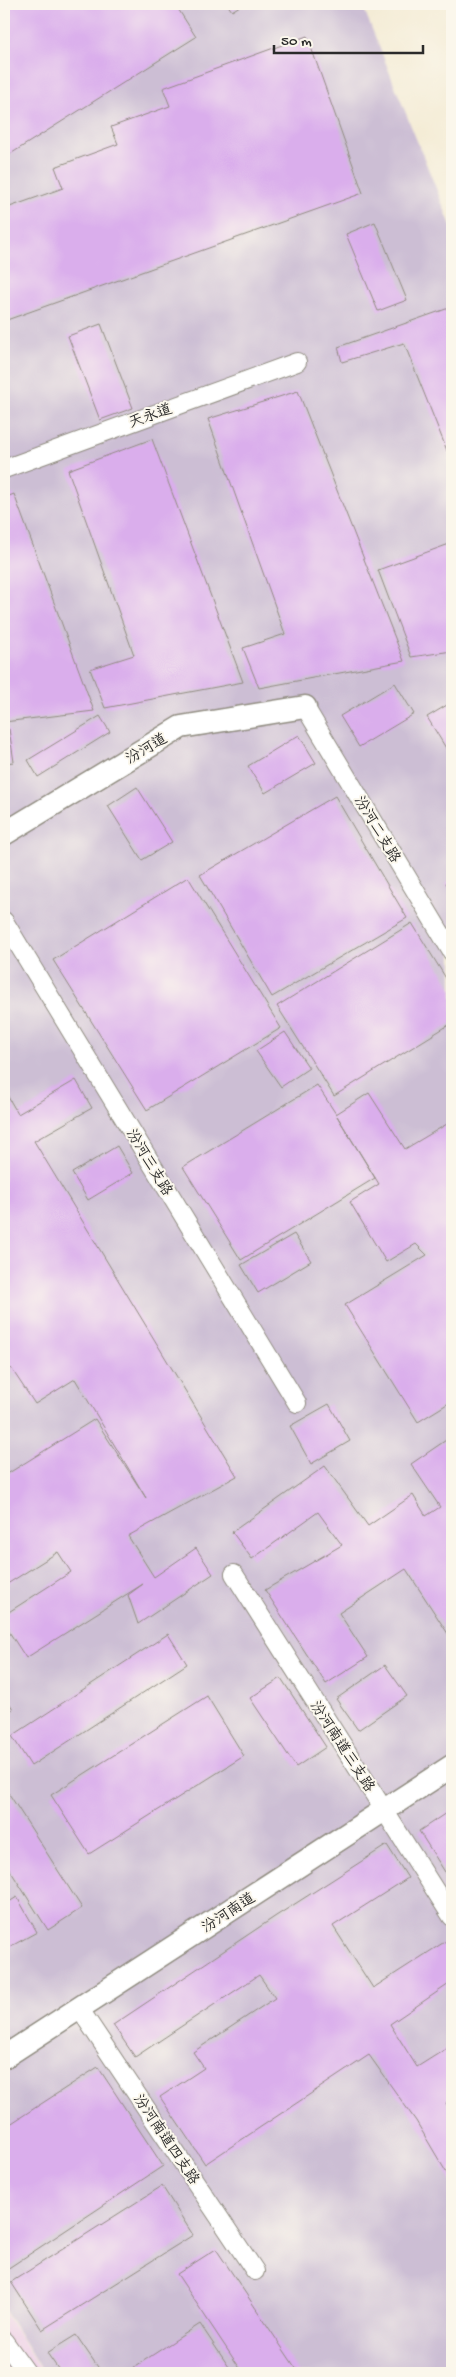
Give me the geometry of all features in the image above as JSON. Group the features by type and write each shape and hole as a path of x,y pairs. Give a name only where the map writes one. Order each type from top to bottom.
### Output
{"street":[{"name":"天永道","path":"4,469 297,362"},
{"name":"汾河道","path":"4,834 181,727 305,707"},
{"name":"汾河二支路","path":"305,707 452,952"},
{"name":"汾河三支路","path":"4,920 297,1402"},
{"name":"汾河南道三支路","path":"234,1574 452,1917"},
{"name":"汾河南道","path":"4,2057 452,1766"},
{"name":"汾河南道四支路","path":"78,2008 255,2271"},
{"path":"4,2341 27,2373"}],"shaded area":[{"path":"4,4 362,4 452,228 452,2370 431,2373 43,2373 4,2309"},
{"path":"4,2311 42,2373 4,2373"}],"building":[{"path":"4,4 175,4 196,37 4,158"},
{"path":"227,4 243,4 232,11"},
{"path":"307,36 363,193 4,321 4,209 63,188 55,167 118,144 111,127 170,106 163,88"},
{"path":"375,222 407,300 378,311 346,234"},
{"path":"449,308 452,316 452,451 448,453 404,343 342,362 338,347"},
{"path":"101,324 133,408 100,420 68,336"},
{"path":"298,391 404,661 259,688 243,648 285,634 208,419"},
{"path":"152,439 243,682 105,708 90,669 134,655 68,470"},
{"path":"14,494 94,711 4,722 4,498"},
{"path":"452,543 452,651 411,657 378,570"},
{"path":"395,683 414,714 359,747 340,716"},
{"path":"452,702 452,758 427,717"},
{"path":"100,716 110,732 38,777 28,760"},
{"path":"9,729 14,762 4,763 4,730"},
{"path":"299,735 316,763 265,793 248,766"},
{"path":"137,787 172,842 142,860 108,806"},
{"path":"335,796 407,918 272,997 200,875"},
{"path":"188,877 281,1028 147,1110 53,960"},
{"path":"452,879 452,894 446,883"},
{"path":"412,923 452,988 452,1023 334,1096 277,1006"},
{"path":"285,1032 309,1068 281,1087 256,1051"},
{"path":"76,1080 92,1108 34,1141 237,1476 128,1536 154,1577 196,1548 213,1574 138,1624 128,1595 143,1584 26,1658 4,1624 4,1615 71,1572 58,1552 4,1586 4,1476 95,1419 146,1498 75,1379 35,1404 11,1368 4,1373 4,1090 18,1114"},
{"path":"317,1085 336,1114 369,1093 405,1149 452,1121 452,1401 418,1422 345,1305 427,1255 416,1244 386,1262 350,1202 379,1184 337,1116 375,1178 241,1260 183,1167"},
{"path":"117,1146 133,1173 88,1200 72,1173"},
{"path":"294,1234 311,1261 258,1293 241,1265"},
{"path":"329,1404 350,1441 311,1464 290,1426"},
{"path":"452,1436 452,1640 406,1569 339,1613 368,1657 326,1684 265,1590 342,1545 318,1512 252,1559 232,1532 325,1466 368,1526 413,1495 426,1516 440,1507 411,1464"},
{"path":"168,1634 187,1664 31,1766 12,1736"},
{"path":"385,1665 407,1696 358,1730 336,1699"},
{"path":"281,1678 326,1747 296,1767 250,1698"},
{"path":"4,1695 13,1709 4,1715"},
{"path":"207,1696 244,1756 89,1854 51,1795"},
{"path":"4,1786 82,1908 48,1930 8,1867 4,1870"},
{"path":"452,1809 452,1883 419,1831"},
{"path":"387,1845 408,1878 333,1926 373,1988 449,1939 452,1944 452,1982 390,2024 417,2067 452,2045 452,2099 446,2103 452,2113 452,2182 416,2121 369,2055 205,2164 160,2097 204,2068 193,2052 275,1998 259,1975 135,2057 113,2025 276,1916"},
{"path":"17,1897 37,1932 4,1950 4,1905"},
{"path":"98,2067 163,2166 4,2271 4,2128"},
{"path":"162,2186 193,2235 42,2330 11,2282"},
{"path":"216,2249 299,2373 243,2373 177,2274"},
{"path":"200,2324 233,2373 125,2373"},
{"path":"76,2335 102,2373 61,2373 47,2353"}]}
